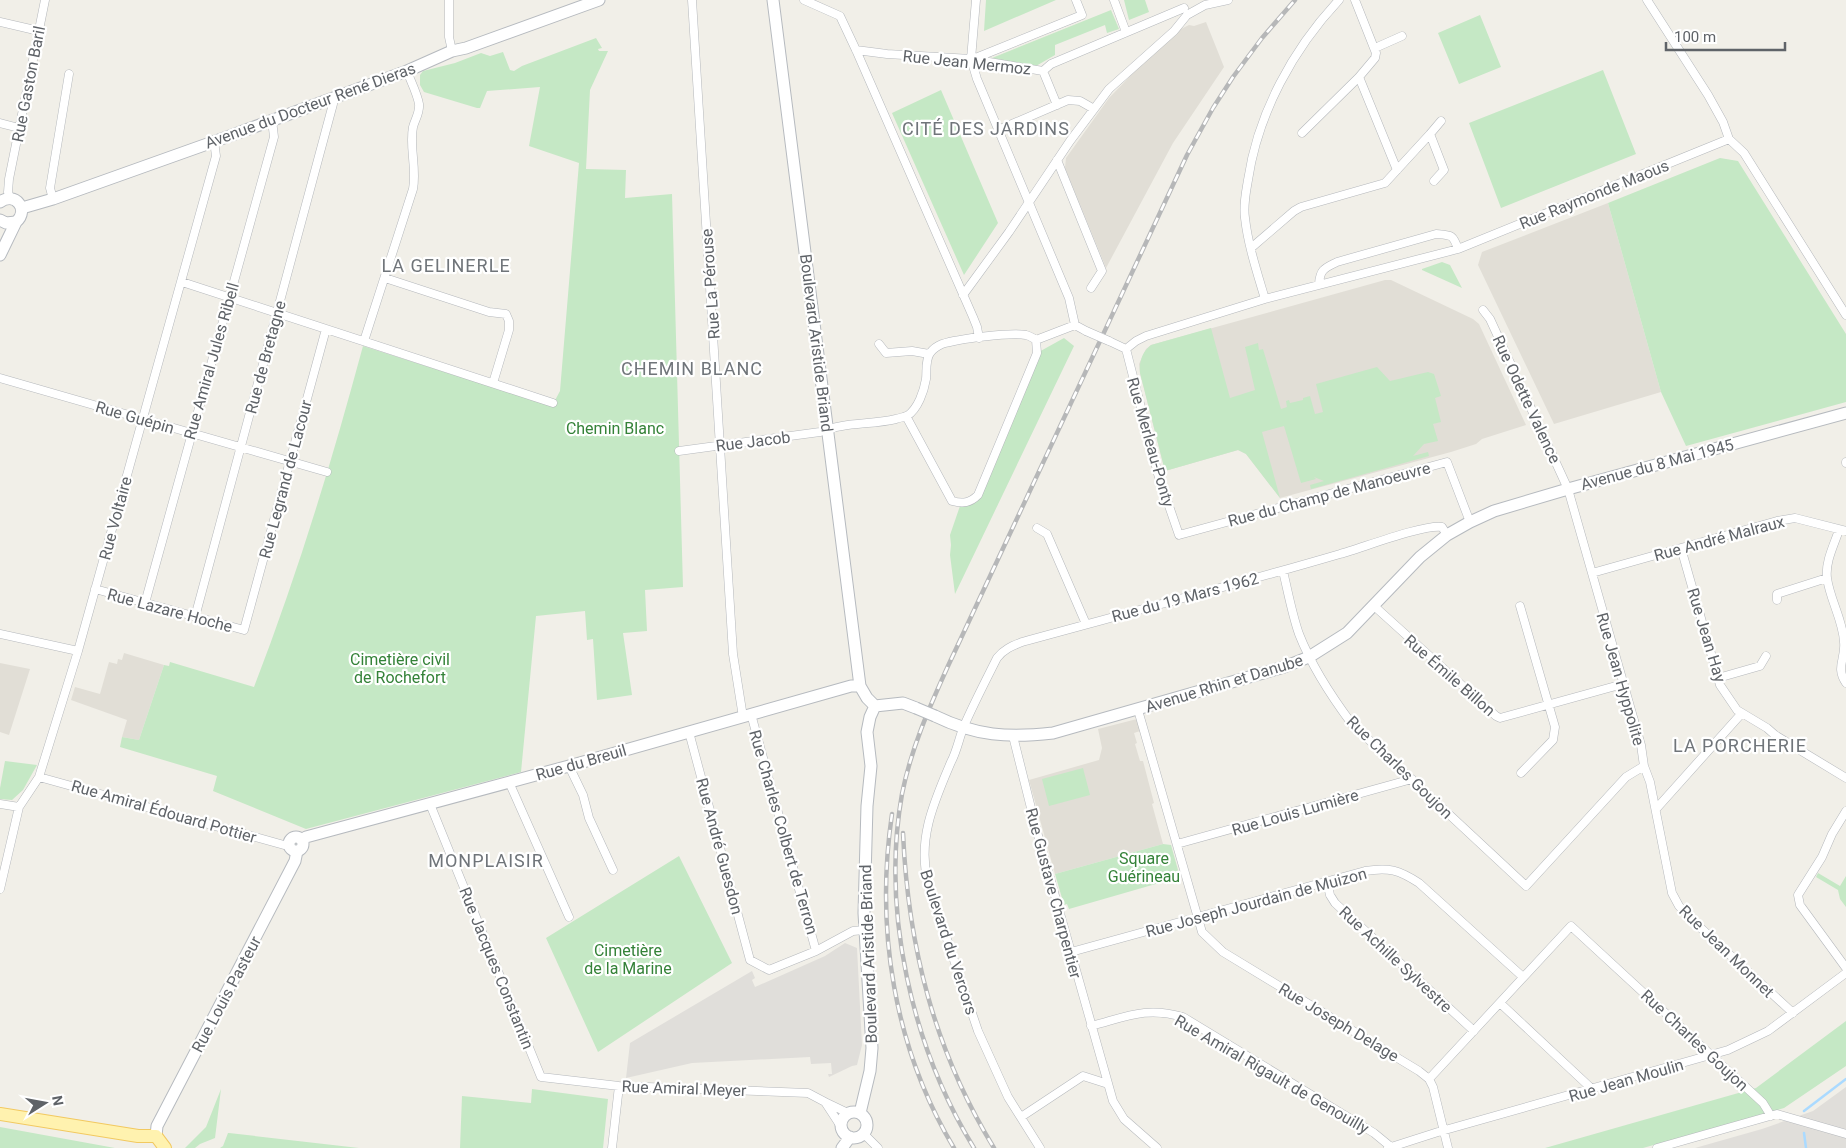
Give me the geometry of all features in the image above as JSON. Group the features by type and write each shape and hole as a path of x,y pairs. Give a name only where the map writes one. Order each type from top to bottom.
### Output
{"main road":[{"path":"0,1114 138,1136 156,1136 165,1148"}],"street":[{"name":"Rue Gaston Baril","path":"5,200 45,0"},
{"path":"449,0 449,37 452,51"},
{"name":"Avenue du Docteur René Dieras","path":"22,208 214,141 407,71 452,51 466,48 599,0"},
{"name":"Rue La Pérouse","path":"692,0 733,654 747,716"},
{"name":"Boulevard Aristide Briand","path":"773,0 860,686"},
{"path":"804,0 840,16 977,328 978,338"},
{"path":"976,0 971,59 1028,204 1069,298 1075,325"},
{"path":"971,59 1082,15 1076,0"},
{"path":"1114,0 1126,32"},
{"name":"Rue Jean Mermoz","path":"856,50 887,54 971,59 1043,70 1051,64 1184,7 1228,0"},
{"path":"1265,298 1244,217 1244,202 1251,158 1261,125 1295,57 1310,34 1339,0"},
{"path":"1302,132 1375,58 1375,48 1355,0"},
{"path":"1647,0 1708,94 1723,122 1729,139 1744,153 1846,315"},
{"path":"963,296 1094,109 1109,90 1163,42 1184,7"},
{"path":"0,22 39,30"},
{"path":"1375,48 1402,36"},
{"path":"1043,70 1057,105"},
{"path":"364,341 414,189 412,136 413,126 419,112 407,71"},
{"path":"52,199 50,188 70,74"},
{"path":"1358,76 1397,170"},
{"name":"Rue de Bretagne","path":"195,617 333,104 333,98"},
{"path":"998,130 1068,100 1080,101 1094,109"},
{"name":"Rue Amiral Jules Ribell","path":"145,603 274,137 272,120"},
{"path":"1251,248 1294,211 1309,204 1382,184 1441,121"},
{"path":"0,123 19,128"},
{"path":"1430,134 1444,170 1434,181"},
{"name":"Rue Raymonde Maous","path":"1126,349 1146,336 1265,298 1458,249 1729,139"},
{"name":"Rue Voltaire","path":"0,889 19,807 40,776 78,651 216,156 214,141"},
{"path":"1057,160 1102,271 1092,288"},
{"path":"0,255 16,222 22,215 22,208 17,201 5,200"},
{"path":"0,220 6,224 16,222"},
{"path":"1319,284 1320,275 1326,267 1337,262 1436,234 1450,235 1455,238 1458,249"},
{"path":"385,278 489,312 506,314 509,321 509,330 493,383"},
{"path":"182,282 553,403"},
{"name":"Rue Odette Valence","path":"1483,310 1490,318 1568,488"},
{"path":"1036,340 1037,353 978,495 972,501 961,503 952,501 906,416 915,408 922,394 926,378 926,363 929,354 934,348 943,344 978,338 1015,335 1027,336 1036,340 1075,325 1126,349"},
{"name":"Rue Legrand de Lacour","path":"244,630 326,329"},
{"path":"879,344 886,353 912,351 929,354"},
{"name":"Rue Merleau-Ponty","path":"1126,349 1158,474 1179,535"},
{"name":"Rue Guépin","path":"0,378 327,472"},
{"name":"Avenue du 8 Mai 1945","path":"1470,522 1494,511 1568,488 1846,413"},
{"name":"Rue Jacob","path":"679,451 820,432 827,429 884,422 906,416"},
{"name":"Rue du Champ de Manoeuvre","path":"1179,535 1447,462 1470,522"},
{"name":"Rue Jean Hyppolite","path":"1526,886 1626,777 1644,766 1641,745 1568,488"},
{"name":"Rue André Malraux","path":"1592,573 1777,520 1795,518 1843,530"},
{"name":"Avenue Rhin et Danube","path":"875,706 903,703 950,723 994,736 1053,733 1284,667 1309,657 1346,633 1420,557 1447,535 1470,522"},
{"name":"Rue du 19 Mars 1962","path":"964,727 997,658 1002,652 1022,642 1283,571 1436,526 1442,527 1447,535"},
{"path":"1037,528 1047,534 1086,624"},
{"path":"1843,530 1828,564 1827,578 1844,629 1845,644 1840,666 1841,677 1846,683"},
{"name":"Rue Jean Hay","path":"1681,548 1720,685 1736,710 1767,728 1775,736 1846,778"},
{"name":"Rue Charles Goujon","path":"1283,571 1299,632 1309,657 1335,701 1352,724 1526,886"},
{"path":"1777,600 1777,594 1827,578"},
{"name":"Rue Lazare Hoche","path":"95,589 244,630"},
{"name":"Rue Émile Billon","path":"1373,606 1496,716 1504,718 1623,684"},
{"path":"1520,606 1555,727 1554,740 1521,773"},
{"path":"0,634 78,651"},
{"path":"1718,678 1760,666 1766,656"},
{"name":"Rue du Breuil","path":"303,840 306,837 569,766 852,686 860,686"},
{"path":"860,686 867,698 875,706"},
{"name":"Boulevard Aristide Briand","path":"854,1113 870,1070 872,1048 864,930 867,806 871,766 867,732 875,706"},
{"name":"Rue Joseph Delage","path":"1138,710 1202,932 1223,952 1419,1071 1429,1079"},
{"path":"1656,809 1742,713"},
{"name":"Rue Charles Colbert de Terron","path":"747,716 816,950"},
{"name":"Boulevard du Vercors","path":"964,727 927,826 923,854 924,869 978,1031 1008,1096 1040,1148"},
{"name":"Rue André Guesdon","path":"689,732 750,960 769,970 816,950"},
{"name":"Rue Gustave Charpentier","path":"1013,736 1037,832 1108,1084"},
{"path":"569,766 614,870"},
{"name":"Rue Jean Monnet","path":"1644,766 1656,809 1672,893 1679,906 1690,919 1793,1013"},
{"name":"Rue Amiral Édouard Pottier","path":"40,776 293,848"},
{"name":"Rue Louis Lumière","path":"1177,844 1412,779"},
{"path":"509,782 569,916"},
{"path":"0,804 19,807"},
{"name":"Rue Jacques Constantin","path":"430,804 542,1077"},
{"path":"1846,811 1798,895 1800,905 1846,968"},
{"name":"Rue Louis Pasteur","path":"156,1136 157,1126 295,861 293,848 303,846 303,840"},
{"name":"Rue Joseph Jourdain de Muizon","path":"1071,952 1365,871 1380,869 1394,870 1405,874 1418,883 1523,977"},
{"name":"Rue Achille Sylvestre","path":"1326,882 1330,896 1335,903 1474,1031"},
{"name":"Rue Charles Goujon","path":"1523,977 1571,926 1774,1115"},
{"path":"816,950 853,931 864,930"},
{"name":"Rue Jean Moulin","path":"1389,1148 1711,1056 1750,1041 1768,1031 1846,973"},
{"path":"1448,1148 1433,1087 1429,1079 1523,977"},
{"path":"1500,1003 1592,1089"},
{"name":"Rue Amiral Rigault de Genouilly","path":"1091,1026 1145,1012 1166,1012 1183,1017 1374,1133 1389,1148"},
{"path":"1021,1117 1083,1076 1108,1084 1113,1100 1124,1119 1157,1148"},
{"name":"Rue Amiral Meyer","path":"542,1077 619,1086 808,1093 854,1113"},
{"path":"612,1148 619,1086"},
{"path":"825,1102 846,1135 850,1137 857,1138 864,1134 866,1121 854,1113 842,1119 842,1128"},
{"path":"1657,1148 1774,1115 1846,1134"},
{"path":"864,1134 876,1147"},
{"path":"842,1148 850,1137"}],"shaded area":[{"path":"1206,22 1224,67 1173,143 1106,268 1065,168 1066,158 1109,98 1143,63 1181,29 1189,25 1194,26"},
{"path":"1608,203 1661,392 1554,424 1478,265 1482,252"},
{"path":"1385,280 1391,280 1473,319 1479,324 1526,425 1482,439 1476,444 1451,452 1280,498 1246,454 1238,450 1165,471 1140,373 1139,364 1146,349 1151,345"},
{"path":"124,653 164,665 139,740 122,737 127,720 71,700 75,687 100,694 109,662 117,664 118,659 122,660"},
{"path":"0,663 30,669 9,735 0,732"},
{"path":"1137,719 1140,731 1134,733 1137,743 1135,744 1140,761 1143,761 1163,844 1055,874 1029,780 1099,760 1102,748 1098,729"},
{"path":"845,943 857,948 862,1045 857,1065 829,1077 828,1074 832,1074 831,1063 811,1064 810,1057 692,1063 626,1078 630,1043 752,971 755,978 752,980 755,987 825,956"},
{"path":"1846,1087 1846,1148 1695,1148 1762,1129 1813,1111"}],"green space":[{"path":"986,0 1056,0 984,31"},
{"path":"1124,0 1145,0 1149,12 1129,20"},
{"path":"1111,10 1119,29 1107,33 1105,25 1055,45 1055,55 1036,66 992,58"},
{"path":"1480,15 1501,67 1459,84 1438,33"},
{"name":"Cimetière civil de Rochefort","path":"596,38 602,48 598,49 599,51 608,51 590,90 586,169 626,170 625,198 672,194 683,587 645,590 647,631 623,633 632,695 597,700 593,639 587,640 585,611 536,616 521,772 306,829 213,791 217,776 120,747 122,737 139,740 164,665 169,666 170,662 254,687 285,603 313,518 363,346 552,406 560,391 579,163 529,146 540,87 487,91 480,108 477,108 424,92 420,85 420,75 423,71 455,63 481,53 490,56 503,52 510,70 514,71 522,66"},
{"path":"1603,70 1636,154 1501,208 1469,123"},
{"path":"941,90 998,223 964,275 892,113"},
{"path":"1720,158 1738,161 1846,334 1846,402 1686,446 1661,392 1608,203"},
{"path":"1442,262 1450,265 1462,288 1422,270"},
{"path":"1211,328 1230,398 1255,390 1245,347 1258,343 1259,350 1263,349 1281,409 1287,407 1286,401 1289,400 1290,403 1310,396 1315,414 1323,412 1316,384 1377,367 1390,381 1428,372 1434,374 1441,396 1435,398 1441,422 1433,424 1438,441 1424,444 1413,456 1428,452 1429,456 1311,489 1310,485 1324,481 1314,477 1316,479 1301,483 1284,426 1262,432 1280,498 1246,454 1238,450 1165,471 1140,373 1142,358 1145,351 1151,345"},
{"path":"1064,338 1074,346 955,594 950,555 950,535 961,503 972,501 1037,353"},
{"path":"5,761 37,765 23,790 12,800 0,799"},
{"path":"1083,768 1090,795 1049,806 1042,779"},
{"name":"Square Guérineau","path":"1163,844 1171,845 1180,877 1069,909 1067,904 1064,905 1055,874"},
{"name":"Cimetière de la Marine","path":"679,856 732,963 598,1052 546,938"},
{"path":"1818,873 1840,886 1846,876 1846,907 1840,899 1838,890 1816,877"},
{"path":"1846,1021 1846,1066 1784,1108 1643,1148 1545,1148 1756,1088"},
{"path":"221,1089 215,1138 195,1148 185,1148 206,1127"},
{"path":"532,1089 608,1099 603,1148 460,1148 462,1096 531,1103"},
{"path":"0,1127 115,1148 0,1148"},
{"path":"228,1133 359,1148 220,1148 223,1146"}],"waterway":[{"path":"1804,1111 1846,1079"},
{"path":"1804,1133 1806,1148"}],"railway":[{"path":"974,1148 952,1109 918,1023 899,931 896,885 897,839 902,794 910,761 927,713 948,666 1187,155 1233,77 1262,38 1295,0"},
{"path":"892,814 887,857 886,901 888,944 894,987 904,1029 917,1070 933,1110 954,1148"},
{"path":"903,833 911,916 928,996 940,1035 955,1073 973,1111 994,1148"}],"district":[{"name":"CITÉ DES JARDINS","path":"986,129"},
{"name":"LA GELINERLE","path":"446,266"},
{"name":"CHEMIN BLANC","path":"692,369"},
{"name":"LA PORCHERIE","path":"1740,746"},
{"name":"MONPLAISIR","path":"486,861"}],"park label":[{"name":"Chemin Blanc","path":"615,428"}]}
